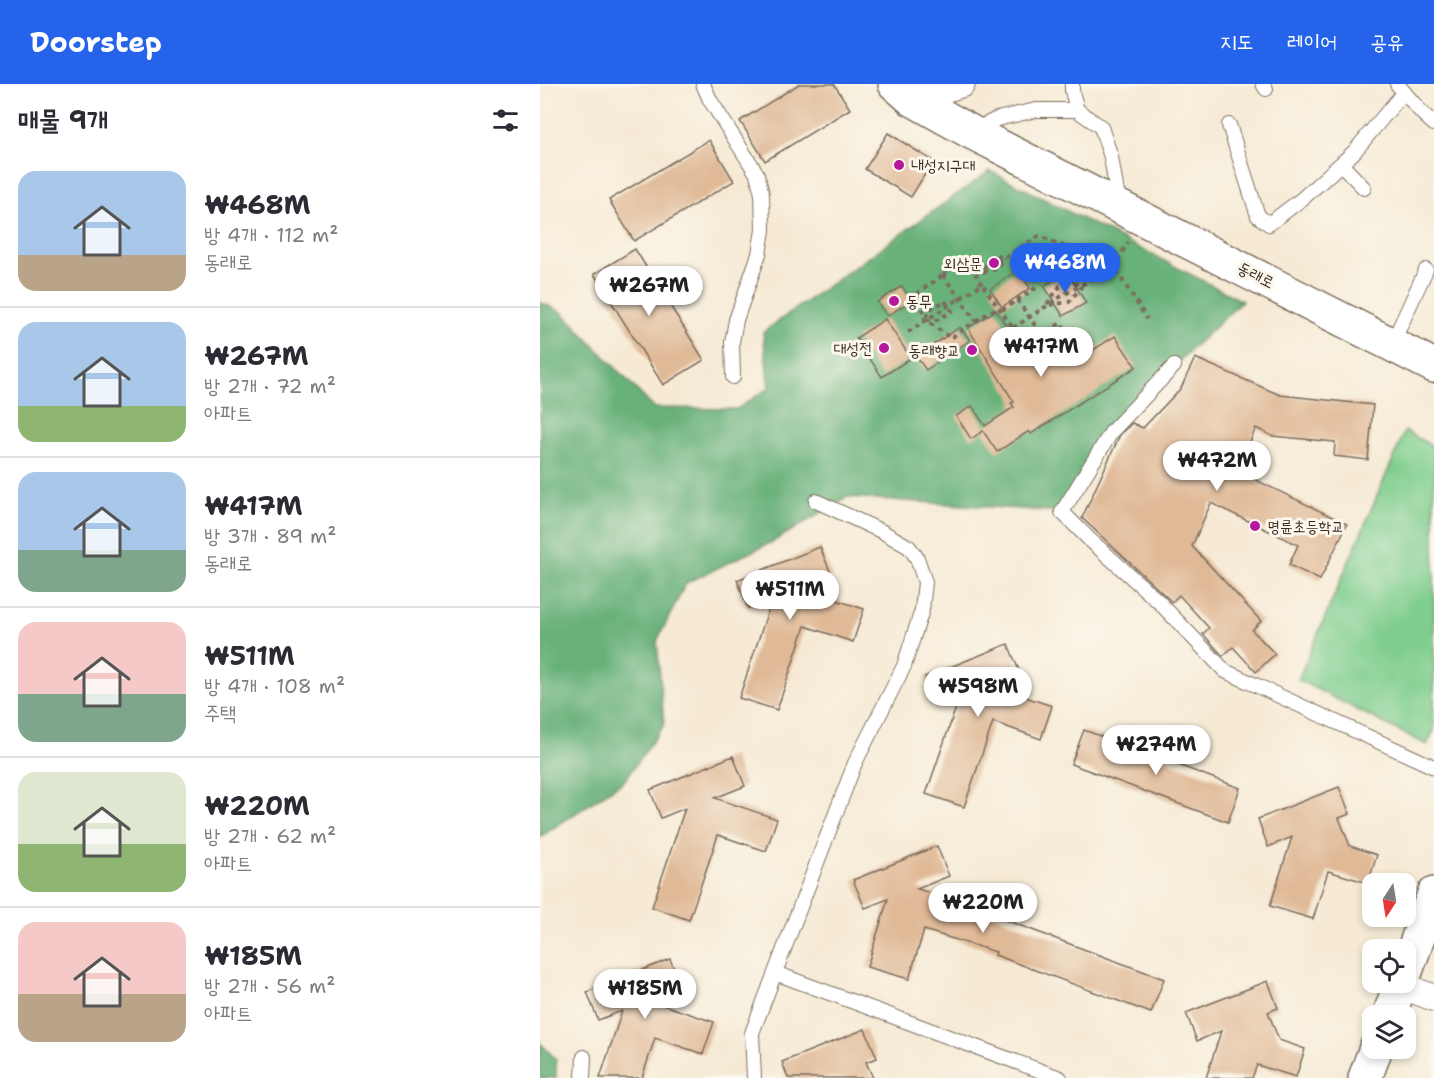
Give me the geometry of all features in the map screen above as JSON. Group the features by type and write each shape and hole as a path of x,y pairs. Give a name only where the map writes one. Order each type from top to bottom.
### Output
{"main road":[{"name":"동래로","path":"904,92 970,132 1434,366"},
{"path":"1416,942 1434,894"},
{"path":"1365,1078 1372,1059"}],"street":[{"path":"904,92 961,84"},
{"path":"1416,988 1434,998"}],"lane":[{"path":"703,84 710,100 757,174 762,194 763,230 759,254 736,320 732,342 733,377"},
{"path":"1072,84 1077,111"},
{"path":"1229,125 1258,216 1269,224 1303,198 1354,152 1400,88 1434,124"},
{"path":"970,132 997,119 1036,110 1077,111 1101,127 1111,157 1119,207"},
{"path":"1341,164 1364,188"},
{"path":"1392,344 1426,270"},
{"path":"1174,366 1112,431 1062,512 1158,601 1225,671 1434,767"},
{"path":"754,1078 752,1034 855,763 904,666 922,610 925,582 917,558 909,546 816,501"},
{"path":"775,973 1060,1078"},
{"path":"583,1078 584,1058"}],"path":[{"path":"976,275 1039,236 1114,267 1147,319"},
{"path":"1039,286 1017,300 1000,308 976,321 951,338 926,320 918,292 965,259 1000,308 1026,347 1061,323 1082,354"},
{"path":"1013,328 1045,306 1114,267"},
{"path":"943,275 976,321"},
{"path":"1045,306 1059,286 1084,283"},
{"path":"1045,306 1069,302 1084,283"},
{"path":"949,306 982,284"},
{"path":"1017,300 1042,335"},
{"path":"908,332 926,320 937,320 952,311 945,301 930,309 926,320"}],"green space":[{"path":"990,171 1242,301 1174,366 1112,431 1062,512 847,497 774,541 686,583 657,641 664,725 624,781 540,837 540,302 562,312 654,408 737,409 769,388 763,332"},
{"path":"1405,431 1434,447 1434,730 1427,745 1298,680"},
{"path":"540,1043 556,1059 556,1078 540,1078"}],"building":[{"path":"799,84 834,84 850,109 765,161 740,121"},
{"name":"내성지구대","path":"888,133 933,161 911,197 865,169"},
{"path":"709,140 734,181 634,241 609,200"},
{"path":"635,249 704,360 663,385 594,274"},
{"path":"1018,270 1030,288 1002,307 990,289"},
{"path":"1067,272 1086,303 1063,316 1044,286"},
{"name":"동무","path":"902,286 911,301 887,316 877,302"},
{"path":"996,310 1024,354 1069,327 1087,354 1115,336 1136,367 1031,434 1029,431 997,452 983,431 971,439 956,416 972,406 985,426 1014,407 1011,403 1014,402 968,328"},
{"name":"대성전","path":"885,319 911,358 882,377 856,338"},
{"path":"960,327 970,340 926,370 916,356"},
{"name":"명륜초등학교","path":"1195,358 1280,395 1373,405 1368,460 1334,456 1335,442 1272,436 1256,428 1237,471 1347,524 1320,580 1289,565 1298,545 1211,503 1192,546 1261,621 1252,630 1275,654 1256,672 1233,647 1223,656 1203,634 1209,628 1179,595 1172,602 1082,518 1120,435 1132,423 1143,428 1181,388"},
{"path":"820,547 832,576 802,589 864,609 853,642 805,626 777,710 739,698 772,599 748,608 737,580"},
{"path":"1008,644 1020,673 990,685 1052,706 1041,739 993,722 964,807 926,794 960,696 936,705 925,677"},
{"path":"1084,730 1240,788 1228,822 1071,764"},
{"path":"733,756 745,786 715,798 777,819 766,851 718,835 689,920 652,907 685,808 661,818 650,790"},
{"path":"1339,787 1350,814 1339,818 1350,846 1377,855 1371,873 1362,873 1362,881 1328,871 1313,919 1270,906 1292,837 1268,847 1258,819"},
{"path":"937,846 949,876 917,889 982,908 981,911 1164,979 1151,1013 995,955 996,952 924,930 909,979 867,967 888,899 865,908 853,880"},
{"path":"670,959 682,989 651,1001 714,1022 703,1054 655,1038 642,1078 600,1078 622,1011 598,1020 587,992"},
{"path":"1268,981 1278,1008 1268,1012 1279,1040 1305,1049 1296,1077 1257,1065 1252,1078 1206,1078 1221,1031 1197,1041 1186,1013"},
{"path":"865,1029 877,1058 866,1062 873,1078 788,1078 782,1062"}],"place":[{"name":"내성지구대","path":"899,165"},
{"name":"외삼문","path":"994,263"},
{"name":"동무","path":"894,301"},
{"name":"대성전","path":"884,348"},
{"name":"동래향교","path":"972,350"},
{"name":"명륜초등학교","path":"1255,526"}]}
